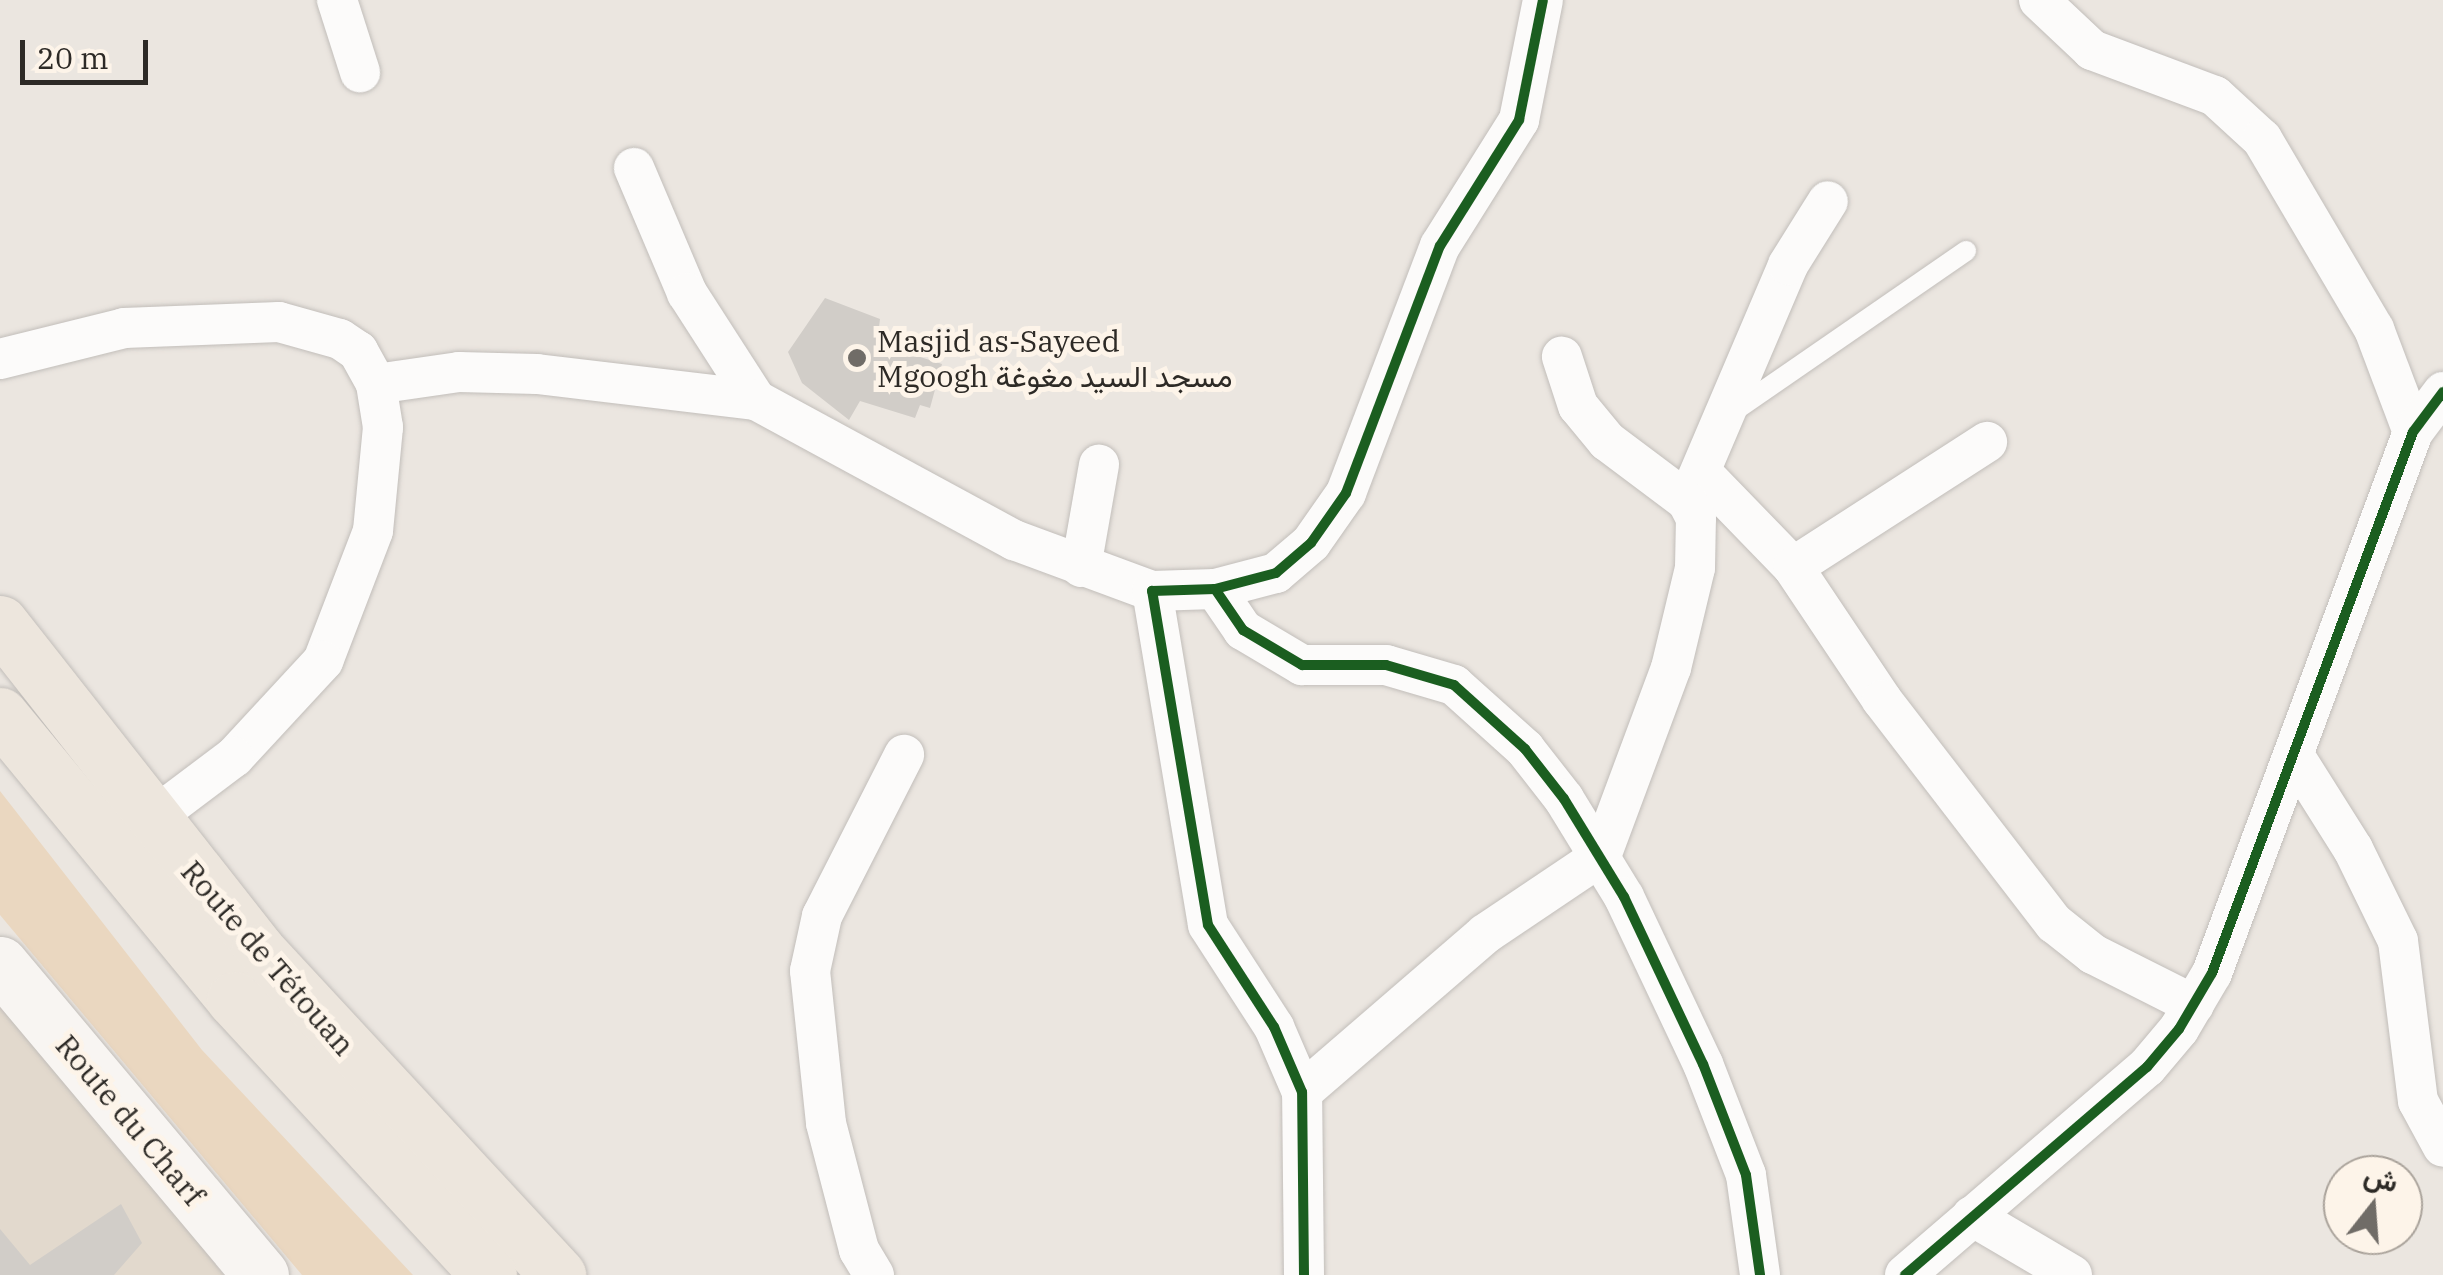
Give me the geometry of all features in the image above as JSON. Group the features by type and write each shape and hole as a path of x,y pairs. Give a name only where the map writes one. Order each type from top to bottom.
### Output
{"highway":[{"name":"Route de Tétouan","path":"0,623 149,821 320,1021 558,1275"},
{"name":"Route de Tétouan","path":"0,715 234,1000 490,1275"}],"street":[{"path":"337,0 360,72"},
{"path":"376,384 459,372 537,374 756,400 1014,540 1152,591 1215,588 1276,573 1310,543 1346,493 1440,246 1519,120 1543,0"},
{"path":"2039,0 2092,50 2215,96 2262,139 2374,329 2413,432"},
{"path":"634,168 688,293 756,400"},
{"path":"1302,1092 1484,934 1601,856 1688,610 1698,546 1694,486 1788,265 1828,201"},
{"path":"0,360 124,328 279,322 340,338 358,351 376,384 384,427 373,532 323,660 234,756 149,821"},
{"path":"1562,357 1578,406 1606,441 1694,486 1793,567 1882,700 2054,924 2093,954 2194,1005"},
{"path":"1905,1275 2147,1067 2194,1005 2295,757 2413,432 2443,392"},
{"path":"1793,567 1987,442"},
{"path":"1081,567 1100,465"},
{"path":"1215,588 1243,630 1302,665 1386,665 1454,685 1525,749 1601,856 1703,1064 1746,1175 1760,1275"},
{"path":"1152,591 1208,925 1274,1027 1302,1092 1304,1275"},
{"path":"874,1275 859,1250 826,1123 810,971 822,916 904,755"},
{"path":"2295,757 2353,848 2398,942 2418,1101 2443,1147"},
{"name":"Route du Charf","path":"0,964 261,1275"},
{"path":"1972,1216 2072,1275"}],"lane":[{"path":"1724,418 1966,251"}],"shaded area":[{"path":"0,791 202,1050 413,1275 302,1275 0,915"},
{"path":"0,995 224,1275 0,1275"}],"building":[{"name":"Masjid as-Sayeed Mgoogh مسجد السيد مغوغة","path":"825,298 880,319 877,343 942,364 930,408 920,405 915,418 860,401 849,420 802,383 788,352"},
{"path":"121,1204 142,1243 114,1275 0,1275 0,1229 30,1265"}],"cycle path":[{"path":"1304,1275 1302,1092 1274,1027 1208,925 1152,591 1215,589 1276,573 1311,543 1346,493 1440,246 1519,120 1543,0"},
{"path":"1905,1275 2147,1067 2179,1029 2212,973 2413,432 2443,392"},
{"path":"1215,589 1243,630 1302,665 1386,665 1454,685 1525,749 1564,799 1624,897 1703,1064 1746,1175 1760,1275"}],"place":[{"name":"Masjid as-Sayeed Mgoogh مسجد السيد مغوغة","path":"857,358"}]}
